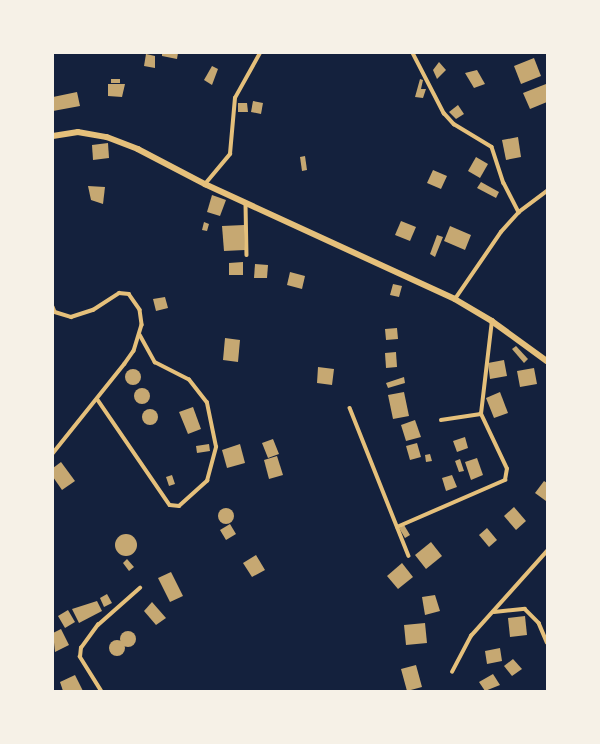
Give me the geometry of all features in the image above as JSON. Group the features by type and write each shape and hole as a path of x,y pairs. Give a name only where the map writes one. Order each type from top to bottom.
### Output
{"main road":[{"path":"53,136 78,132 107,137 246,204 455,299 492,321 547,361"}],"street":[{"path":"205,184 230,154 235,98 260,53"},
{"path":"413,53 444,113 454,124 492,146 504,184 519,212"},
{"path":"455,299 501,232 519,212 547,191"},
{"path":"246,204 247,255"},
{"path":"53,307 55,312 71,317 93,310 119,292 129,294 140,310 140,336 134,351 98,400 53,454"},
{"path":"398,527 505,480 507,469 481,414 492,321"},
{"path":"98,400 170,505 179,506 207,481 216,447 207,403 189,380 155,363 140,336"},
{"path":"350,408 409,556"},
{"path":"441,420 481,414"},
{"path":"452,672 471,636 547,551"},
{"path":"101,691 80,657 81,648 98,625 140,588"},
{"path":"494,612 525,609 538,623 547,642"}],"building":[{"path":"162,53 178,53 177,59 162,56"},
{"path":"146,54 155,56 155,68 144,66"},
{"path":"534,58 541,76 521,84 514,66"},
{"path":"439,62 446,70 437,79 433,70"},
{"path":"212,66 218,69 212,85 204,80"},
{"path":"477,70 485,84 474,88 465,73"},
{"path":"111,79 120,79 120,83 111,83"},
{"path":"420,79 423,80 421,89 426,89 423,98 415,97"},
{"path":"108,84 125,84 122,97 108,96"},
{"path":"546,84 547,102 530,109 523,93"},
{"path":"77,92 80,106 53,111 53,97"},
{"path":"253,101 263,103 261,114 251,112"},
{"path":"238,103 247,103 248,112 238,112"},
{"path":"458,105 464,114 456,119 449,112"},
{"path":"518,137 521,157 506,160 502,140"},
{"path":"108,143 109,158 93,160 92,145"},
{"path":"305,156 307,170 302,171 300,157"},
{"path":"476,157 488,164 480,178 468,171"},
{"path":"433,170 447,176 441,189 427,183"},
{"path":"481,182 499,192 496,198 477,188"},
{"path":"88,186 105,187 103,204 91,200"},
{"path":"212,195 226,200 220,216 207,212"},
{"path":"401,221 416,227 410,241 395,235"},
{"path":"204,222 209,224 207,231 202,230"},
{"path":"244,225 245,250 224,251 222,226"},
{"path":"450,226 471,235 465,250 444,241"},
{"path":"437,235 443,237 435,257 430,254"},
{"path":"243,262 243,275 229,275 229,263"},
{"path":"255,264 268,265 267,278 254,278"},
{"path":"290,272 305,276 302,289 287,285"},
{"path":"393,284 402,286 399,297 390,295"},
{"path":"165,297 168,308 156,311 153,299"},
{"path":"397,328 398,339 386,340 385,329"},
{"path":"225,338 240,340 238,362 223,360"},
{"path":"516,346 528,359 524,363 512,349"},
{"path":"396,352 397,367 386,368 385,353"},
{"path":"504,360 507,376 490,379 488,363"},
{"path":"318,367 334,369 332,385 317,383"},
{"path":"534,368 537,384 520,387 517,371"},
{"path":"133,369 139,371 141,377 139,383 133,385 127,383 125,377 127,371"},
{"path":"404,377 405,383 388,388 386,383"},
{"path":"142,388 148,390 150,396 148,402 142,404 136,402 134,396 136,390"},
{"path":"404,392 409,416 393,419 388,395"},
{"path":"500,392 508,413 494,418 486,398"},
{"path":"193,407 201,429 188,434 179,412"},
{"path":"147,409 153,409 158,414 156,423 153,425 147,425 142,420 142,414"},
{"path":"415,420 421,437 406,441 401,425"},
{"path":"465,437 468,448 457,452 453,441"},
{"path":"273,439 279,454 268,458 262,443"},
{"path":"417,443 421,457 410,460 406,446"},
{"path":"209,444 210,451 197,453 196,446"},
{"path":"240,444 245,463 227,468 222,450"},
{"path":"430,454 432,461 426,462 425,455"},
{"path":"277,456 283,475 269,479 264,460"},
{"path":"477,458 483,475 471,480 465,462"},
{"path":"460,459 464,471 459,472 455,461"},
{"path":"61,462 75,481 62,490 53,477 53,468"},
{"path":"172,475 175,484 169,486 166,477"},
{"path":"452,475 457,487 446,491 442,478"},
{"path":"544,481 547,483 546,501 535,493"},
{"path":"514,507 526,521 516,530 504,516"},
{"path":"226,508 233,513 234,516 229,523 226,524 219,519 218,516 223,509"},
{"path":"230,524 236,534 226,540 220,530"},
{"path":"404,525 410,535 405,538 399,528"},
{"path":"487,528 497,540 489,547 479,535"},
{"path":"126,534 130,535 136,541 136,549 130,555 126,556 122,555 116,549 115,545 116,541 122,535"},
{"path":"431,542 442,556 426,569 415,555"},
{"path":"256,555 265,570 252,577 243,563"},
{"path":"127,559 134,567 129,571 123,563"},
{"path":"402,563 413,577 398,589 387,576"},
{"path":"171,572 183,596 170,602 158,578"},
{"path":"107,594 112,603 104,607 100,598"},
{"path":"435,595 440,611 425,615 422,597"},
{"path":"97,601 102,611 79,623 72,609"},
{"path":"152,602 166,618 156,625 144,611"},
{"path":"68,610 75,622 65,628 58,616"},
{"path":"525,616 527,635 510,637 508,618"},
{"path":"425,623 427,643 406,645 404,625"},
{"path":"61,629 69,645 55,652 53,633"},
{"path":"125,631 131,631 136,636 134,645 131,647 125,647 120,642 120,636"},
{"path":"117,640 123,642 125,648 123,654 117,656 111,654 109,648 111,642"},
{"path":"500,648 502,661 487,664 485,651"},
{"path":"513,659 522,669 512,676 504,666"},
{"path":"416,665 422,687 407,691 401,669"},
{"path":"493,674 500,685 485,691 479,682"},
{"path":"75,675 83,691 63,691 60,682"}]}
